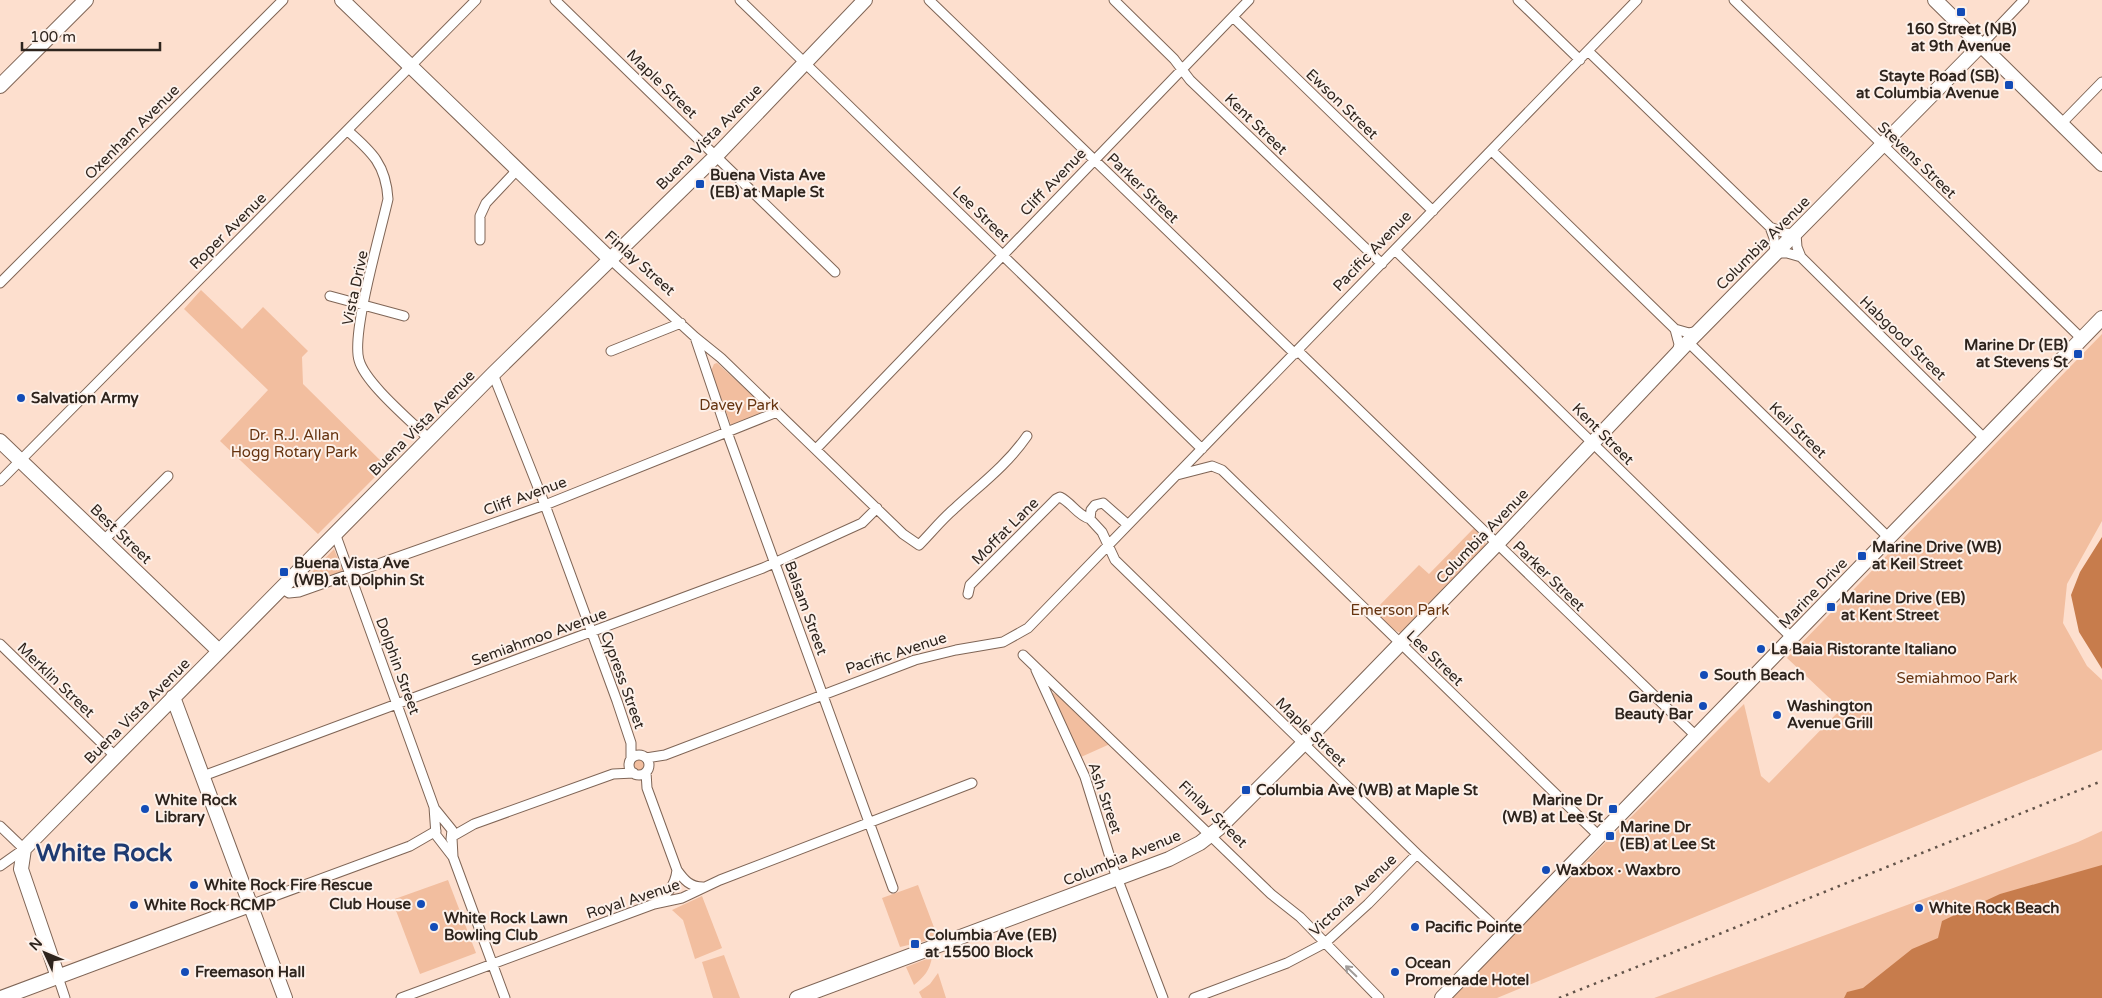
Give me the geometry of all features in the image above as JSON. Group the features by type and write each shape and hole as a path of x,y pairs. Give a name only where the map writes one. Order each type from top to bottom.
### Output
{"street":[{"path":"0,86 86,0"},
{"name":"Oxenham Avenue","path":"0,283 283,0"},
{"name":"Finlay Street","path":"342,0 610,259 695,337 721,358 903,534 919,545 953,509 1016,452 1027,436"},
{"name":"Roper Avenue","path":"0,481 476,0"},
{"name":"Maple Street","path":"555,0 836,272"},
{"name":"Lee Street","path":"740,0 1202,449"},
{"name":"Buena Vista Avenue","path":"0,866 24,849 493,374 716,156 865,0"},
{"name":"Parker Street","path":"929,0 1696,736"},
{"name":"Kent Street","path":"1114,0 1182,69 1190,80 1382,264"},
{"name":"Cliff Avenue","path":"816,448 1249,0"},
{"path":"1518,0 1580,60"},
{"name":"Pacific Avenue","path":"641,772 665,755 823,694 915,660 956,650 1003,642 1028,628 1637,0"},
{"name":"Stevens Street","path":"1734,0 2082,339"},
{"path":"1935,0 2102,164"},
{"path":"1981,45 2024,0"},
{"name":"Ewson Street","path":"1233,17 1433,211"},
{"name":"Columbia Avenue","path":"797,998 1169,859 1211,835 1304,744 1497,544 1698,331 1981,45"},
{"path":"1588,51 1770,227 1785,233 1796,234 1797,248 1801,257"},
{"path":"2061,124 2102,82"},
{"name":"Vista Drive","path":"348,131 374,155 382,168 387,183 388,199 357,343 359,360 369,378 429,439"},
{"path":"1492,151 1674,329 1679,344 1677,353"},
{"path":"480,240 480,216 486,203 517,170"},
{"path":"1770,227 1774,238 1775,253 1786,253 1801,257"},
{"name":"Kent Street","path":"1396,250 1792,638"},
{"name":"Habgood Street","path":"1801,257 1986,439"},
{"path":"330,296 404,316"},
{"name":"Marine Drive","path":"1442,998 2102,318"},
{"path":"611,351 680,323"},
{"path":"1674,329 1689,333 1698,331"},
{"name":"Balsam Street","path":"695,337 727,432 893,888"},
{"name":"Keil Street","path":"1688,342 1889,538"},
{"name":"Cypress Street","path":"493,374 545,504 592,632 631,743 630,760"},
{"name":"Cliff Avenue","path":"281,588 289,593 299,592 545,504 777,412"},
{"name":"Best Street","path":"0,441 219,651"},
{"name":"Lee Street","path":"1176,475 1212,466 1222,470 1599,836"},
{"path":"104,540 168,476"},
{"name":"Moffat Lane","path":"968,594 970,585 1056,499 1060,497 1064,499 1080,515 1090,519"},
{"path":"1108,544 1102,532 1090,519 1093,507 1103,503 1127,524"},
{"name":"Semiahmoo Avenue","path":"202,776 592,632 775,562 862,524 877,508"},
{"name":"Dolphin Street","path":"335,533 435,809 451,832"},
{"name":"Maple Street","path":"1108,544 1115,560 1417,854 1503,934"},
{"name":"Merklin Street","path":"0,644 116,756"},
{"name":"Finlay Street","path":"1023,655 1271,894 1300,917 1379,998"},
{"name":"Ash Street","path":"1034,665 1085,777 1118,879 1163,998"},
{"path":"173,697 285,998"},
{"name":"Cypress Street","path":"631,743 644,757"},
{"path":"410,846 447,842 451,832 613,774 641,772 649,763 644,757 637,755 613,774"},
{"name":"Pacific Avenue","path":"644,757 665,755"},
{"path":"630,760 629,768 641,772"},
{"path":"641,772 678,870 672,889 654,904"},
{"name":"Royal Avenue","path":"401,998 654,904 682,898 832,838 869,821 972,783"},
{"name":"Dolphin Street","path":"435,809 436,830"},
{"path":"1,998 410,846 441,825 451,832"},
{"path":"0,826 24,849 21,869 65,998"},
{"path":"436,830 437,838 453,857"},
{"path":"451,832 453,857 504,998"},
{"name":"Victoria Avenue","path":"1194,998 1287,963 1325,943 1368,904 1417,854"},
{"name":"Royal Avenue","path":"678,870 688,883 695,887 703,888"}],"green space":[{"name":"Dr. R.J. Allan Hogg Rotary Park","path":"201,290 242,329 263,307 308,351 302,357 303,384 386,466 318,534 220,441 268,390 184,309"},
{"name":"Semiahmoo Park","path":"2102,334 2102,521 2067,584 2063,623 2087,666 2102,680 2102,750 1497,998 1450,998 1744,704 1761,776 1769,783 1841,709 1787,658"},
{"name":"Davey Park","path":"717,363 760,402 762,406 761,414 731,425 711,371 714,364"},
{"name":"Emerson Park","path":"1474,528 1486,543 1478,558 1469,561 1401,633 1394,630 1374,611 1419,565 1429,574"},
{"path":"334,549 343,572 296,589"},
{"path":"1053,693 1060,696 1110,744 1081,757 1052,695"},
{"path":"639,757 645,759 647,765 645,771 639,773 633,771 631,765 633,759"},
{"path":"2102,831 2102,998 1654,998 2078,842"},
{"name":"White Rock Lawn Bowling Club","path":"448,880 476,953 420,974 392,900"},
{"path":"918,885 938,938 900,947 882,898"},
{"path":"702,896 722,948 695,959 683,920 672,910"},
{"path":"724,955 740,998 713,998 702,962"},
{"path":"932,957 926,973 914,985 906,967"},
{"path":"938,973 946,998 922,998 919,992 930,984"}],"shaded area":[{"path":"2102,537 2102,669 2079,632 2071,595 2080,572"},
{"path":"2102,865 2102,998 1844,998 1847,992 1863,988 1912,949 1938,938 1942,921 2000,894"}],"railway":[{"path":"1559,998 2102,781"}],"place":[{"name":"160 Street (NB) at 9th Avenue","path":"1961,12"},
{"name":"Stayte Road (SB) at Columbia Avenue","path":"2009,85"},
{"name":"Buena Vista Ave (EB) at Maple St","path":"700,184"},
{"name":"Marine Dr (EB) at Stevens St","path":"2078,354"},
{"name":"Salvation Army","path":"21,398"},
{"name":"Marine Drive (WB) at Keil Street","path":"1862,556"},
{"name":"Buena Vista Ave (WB) at Dolphin St","path":"284,572"},
{"name":"Marine Drive (EB) at Kent Street","path":"1831,607"},
{"name":"La Baia Ristorante Italiano","path":"1761,649"},
{"name":"South Beach","path":"1704,675"},
{"name":"Gardenia Beauty Bar","path":"1703,706"},
{"name":"Washington Avenue Grill","path":"1777,715"},
{"name":"Columbia Ave (WB) at Maple St","path":"1246,790"},
{"name":"White Rock Library","path":"145,809"},
{"name":"Marine Dr (WB) at Lee St","path":"1613,809"},
{"name":"Marine Dr (EB) at Lee St","path":"1610,836"},
{"name":"Waxbox · Waxbro","path":"1546,870"},
{"name":"White Rock Fire Rescue","path":"194,885"},
{"name":"Club House","path":"421,904"},
{"name":"White Rock RCMP","path":"134,905"},
{"name":"White Rock Beach","path":"1919,908"},
{"name":"White Rock Lawn Bowling Club","path":"434,927"},
{"name":"Pacific Pointe","path":"1415,927"},
{"name":"Columbia Ave (EB) at 15500 Block","path":"915,944"},
{"name":"Freemason Hall","path":"185,972"},
{"name":"Ocean Promenade Hotel","path":"1395,972"}],"district":[{"name":"White Rock","path":"104,852"}]}
